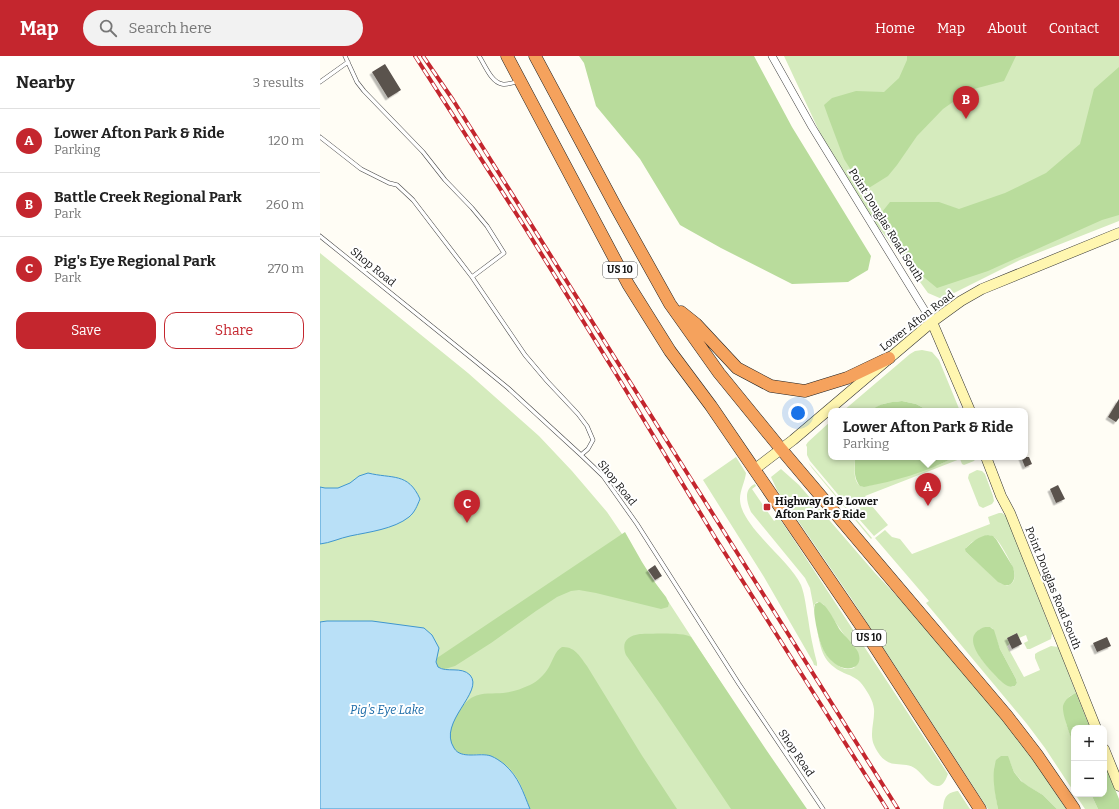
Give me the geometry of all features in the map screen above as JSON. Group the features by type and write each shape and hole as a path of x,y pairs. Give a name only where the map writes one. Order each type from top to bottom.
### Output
{"highway":[{"name":"US 10","path":"508,56 628,284 670,351 755,469 868,636 980,809"},
{"name":"US 10","path":"535,56 616,209 670,304 719,373 781,449 1002,710 1037,755 1074,809"},
{"path":"670,304 696,324 737,368 771,386 805,390 847,378 889,358"}],"main road":[{"name":"Lower Afton Road","path":"830,408 932,322 961,301 982,289 1119,233"},
{"name":"Point Douglas Road South","path":"932,322 969,408"},
{"name":"Lower Afton Road","path":"755,469 828,409"},
{"name":"Point Douglas Road South","path":"987,460 1001,496 1010,513 1095,725"},
{"path":"1107,756 1119,786"}],"street":[{"name":"Point Douglas Road South","path":"772,56 812,127 932,322"}],"lane":[{"path":"345,56 357,82 364,91 423,152 444,180 472,208 487,226 504,253 472,277"},
{"path":"480,56 493,79 500,84 507,84 521,80"},
{"path":"320,82 348,62"},
{"path":"320,137 361,169 397,185 413,200 472,277 525,355 587,426 592,440 588,449 581,455"},
{"name":"Shop Road","path":"320,236 519,398 603,476 637,524 734,678 823,809"}],"green space":[{"path":"579,56 754,56 792,127 871,256 868,270 848,282 792,284 721,248 680,225 640,159 596,106 584,63"},
{"path":"784,56 1119,56 1119,221 1020,260 942,299 928,293 843,182"},
{"path":"907,56 1016,56 1004,81 970,90 943,109 917,136 888,176 864,191 844,159 824,105 832,98 856,91 884,92 899,78 907,60"},
{"path":"1119,67 1119,215 1102,220 988,271 937,288 908,264 878,217 890,202 939,202 959,209 1005,193 1046,173 1080,144 1094,89"},
{"path":"320,253 468,373 539,436 572,471 607,512 669,603 668,601 803,809 320,809"},
{"path":"922,350 932,352 939,360 959,408 923,408 916,404 902,401 883,404 876,408 847,408 910,354 915,351"},
{"path":"902,401 916,404 923,408 874,408 889,402"},
{"path":"828,424 828,460 855,460 855,477 858,484 861,486 911,474 938,465 947,460 957,460 865,496 869,502 867,504 855,505 848,502 846,504 810,461 807,455 806,445"},
{"path":"736,457 746,473 740,496 742,509 756,531 787,565 801,585 817,666 814,665 764,577 703,480"},
{"path":"855,460 948,460 911,475 864,487 860,486 856,480"},
{"path":"960,460 975,460 964,465"},
{"path":"808,462 872,538 871,539 812,468"},
{"path":"781,469 799,485 875,573 911,611 996,711 1039,768 1066,809 1057,809 1043,795 1024,784 1014,772 1006,756 995,763 994,774 998,809 988,809 851,598 777,490 771,477"},
{"path":"977,470 982,471 985,474 994,501 992,504 983,508 979,506 968,478 969,474"},
{"path":"755,484 756,486 752,489 774,521 779,518 948,774 941,785 937,786 931,784 914,767 892,764 888,762 882,758 878,752 874,745 872,736 874,718 873,703 858,680 837,669 827,660 820,644 817,629 825,653 840,667 847,669 854,668 859,660 858,654 823,604 817,602 814,605 814,609 810,588 805,578 751,512 747,501 747,493 751,486"},
{"path":"872,506 888,525 874,536 851,510 854,508"},
{"path":"999,513 1006,516 1052,633 1051,639 1027,649 1024,643 1028,641 1026,635 1019,638 1017,633 1007,638 1010,644 1007,646 1024,677 1040,670 1035,654 1051,646 1058,647 1076,693 1070,696 1064,704 1066,723 1071,737 1071,787 1027,724 926,603 929,601 875,538 885,530 892,537 900,539 912,554 990,524 988,517","holes":["988,535 994,537 1006,553 1015,574 1012,583 1009,585 1000,583 966,552 966,548 972,542","988,627 992,628 1000,649 1016,679 1017,683 1015,686 1012,687 992,671 982,660 975,646 975,634"]},
{"path":"625,532 642,562 666,597 669,603 668,607 661,609 596,593 579,590 571,591 557,597 455,666 445,669 438,667 436,662 437,658"},
{"path":"988,535 993,536 996,539 1013,567 1014,577 1013,581 1009,585 1004,585 998,582 966,552 965,549 973,542"},
{"path":"819,602 825,606 840,630 858,652 859,662 853,668 843,668 838,666 824,651 818,636 814,614 815,604"},
{"path":"985,627 990,627 994,630 1000,649 1016,679 1017,683 1015,686 1008,686 1000,681 983,661 975,648 973,642 974,636 977,631"},
{"path":"640,634 674,634 687,635 691,637 807,809 731,809 626,655 624,647 626,640 632,636"},
{"path":"562,647 571,648 580,656 677,809 530,809 523,789 514,773 506,765 491,756 480,754 468,755 456,751 450,738 451,730 453,721 462,706 473,697 480,694 510,692 533,683 545,673 556,653"},
{"path":"1076,693 1089,725 1071,725 1071,737 1065,720 1063,706 1065,701"},
{"path":"1001,756 1008,756 1014,772 1021,781 1043,795 1057,809 998,809 994,784 994,772 996,760"},
{"path":"1107,769 1119,799 1119,809 1098,809 1092,797 1107,797"},
{"path":"958,791 970,809 943,809 946,797 950,793"},
{"path":"1077,797 1092,797 1098,809 1085,809"}],"water":[{"path":"368,473 398,478 405,480 410,484 420,499 414,511 403,521 389,527 320,544 320,487 338,488 350,483 359,476"},
{"name":"Pig's Eye Lake","path":"372,621 424,628 432,635 439,648 436,662 438,667 446,670 466,672 470,675 473,682 467,699 451,728 450,738 454,748 461,754 491,756 504,764 517,779 530,809 320,809 320,622"}],"building":[{"path":"385,64 401,90 388,98 372,72"},
{"path":"1119,399 1119,418 1116,422 1108,417"},
{"path":"1029,457 1032,464 1025,467 1022,460 1028,460"},
{"path":"1058,485 1065,499 1056,503 1050,489"},
{"path":"655,565 662,576 655,580 648,570"},
{"path":"1017,633 1022,644 1012,649 1007,638"},
{"path":"1107,637 1111,646 1097,652 1093,643"}],"railway":[{"path":"415,56 519,218 716,539 887,809"},
{"path":"423,56 453,100 898,809"}],"place":[{"name":"Battle Creek Regional Park","path":"966,119"},
{"name":"Lower Afton Park & Ride","path":"928,506"},
{"name":"Highway 61 & Lower Afton Park & Ride","path":"767,507"},
{"name":"Pig's Eye Regional Park","path":"467,523"}]}
